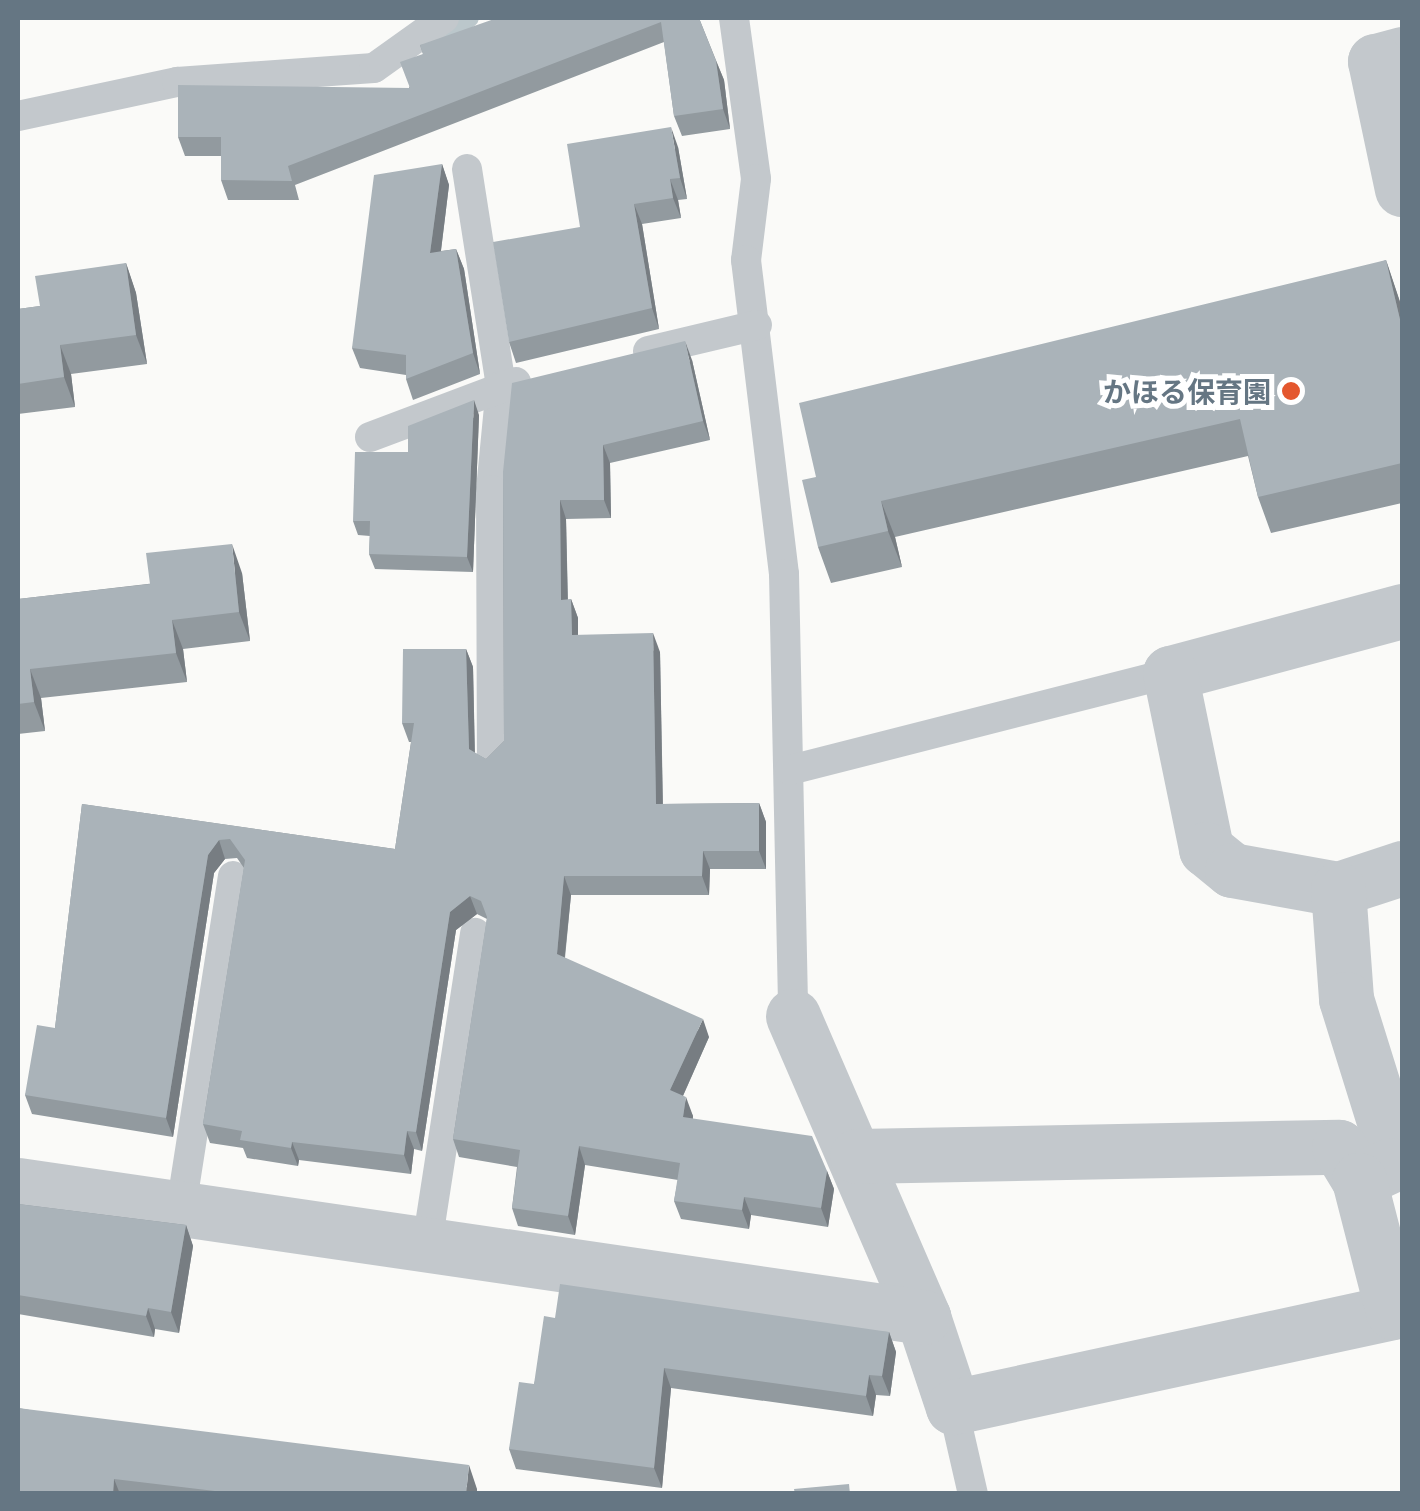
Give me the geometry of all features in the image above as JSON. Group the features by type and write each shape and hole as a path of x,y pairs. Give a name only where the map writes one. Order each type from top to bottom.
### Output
{"street":[{"path":"1402,54 1375,61 1402,189"},
{"path":"1402,610 1170,674 1206,849 1232,870 1338,889 1402,868"},
{"path":"793,1016 923,1317 953,1407 1398,1311 1386,1168 1346,1000 1338,889"},
{"path":"856,1156 1339,1147 1386,1168"},
{"path":"18,1184 923,1317"}],"lane":[{"path":"18,116 177,82 374,68 444,18"},
{"path":"734,18 756,179 746,260 757,325 784,574 790,770 785,817 793,1016"},
{"path":"467,169 500,386 491,490 492,759"},
{"path":"610,360 757,325"},
{"path":"370,437 500,386 556,372"},
{"path":"790,770 1170,674"},
{"path":"180,1208 233,876"},
{"path":"426,1244 475,933"},
{"path":"953,1407 973,1494"}],"building":[{"path":"497,18 699,18 716,61 723,109 674,116 661,22 288,166 292,181 221,180 221,137 178,137 178,85 410,88 400,62 423,54 420,45"},
{"path":"671,127 680,178 670,179 673,198 634,204 652,308 509,342 493,242 580,227 567,144"},
{"path":"442,164 430,253 456,249 473,353 406,379 406,355 352,348 374,175"},
{"path":"1386,260 1402,328 1402,463 1258,497 1240,419 881,501 888,531 818,547 802,480 816,477 799,403"},
{"path":"126,263 136,335 60,345 64,377 18,384 18,309 40,306 35,276"},
{"path":"685,341 703,421 603,445 604,500 560,500 561,600 571,599 572,635 653,633 656,804 759,803 759,851 703,851 702,876 564,876 557,954 703,1019 670,1090 686,1097 683,1117 812,1136 827,1171 821,1208 744,1197 742,1210 674,1201 680,1163 579,1146 568,1216 512,1208 520,1150 453,1139 487,917 481,901 470,896 450,912 416,1132 407,1131 404,1155 292,1142 291,1148 240,1140 242,1131 203,1124 245,860 230,839 219,840 208,855 166,1118 25,1095 37,1025 55,1028 82,804 395,849 414,723 402,723 403,649 466,649 469,749 486,759 504,741 503,472 512,383"},
{"path":"474,400 467,557 369,554 370,521 353,521 355,452 408,452 408,426"},
{"path":"232,544 239,612 172,620 176,653 30,669 34,702 18,704 18,599 150,584 146,553"},
{"path":"18,1204 186,1225 171,1312 148,1308 146,1316 18,1295"},
{"path":"560,1284 889,1332 882,1376 869,1375 866,1396 664,1368 654,1468 509,1449 519,1382 534,1384 544,1316 555,1318"},
{"path":"18,1408 469,1465 466,1494 240,1494 114,1479 113,1494 18,1494"},
{"path":"849,1484 850,1494 795,1494 794,1489"}],"waterway":[{"path":"437,41 470,18"}],"place":[{"name":"かほる保育園","path":"1291,391"}]}
